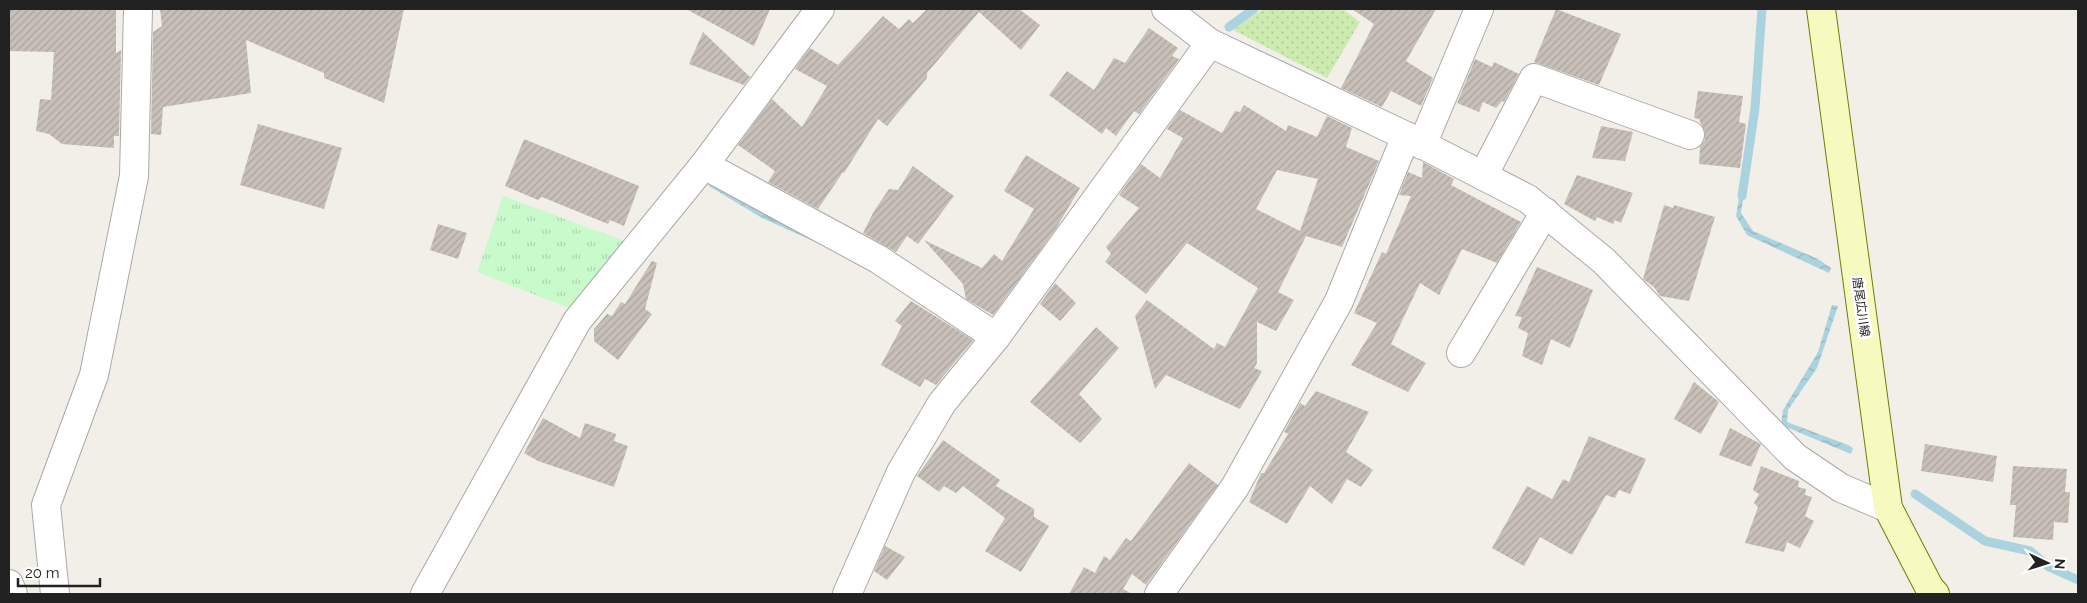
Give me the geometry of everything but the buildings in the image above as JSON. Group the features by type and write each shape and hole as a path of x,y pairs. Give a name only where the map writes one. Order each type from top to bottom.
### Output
{"main road":[{"name":"唐尾広川線","path":"1821,9 1888,508 1929,587 1935,594"}],"street":[{"path":"55,594 46,505 94,375 134,176 138,9"},
{"path":"425,594 577,321 704,166 820,9"},
{"path":"1166,9 1210,43 1414,140 1528,199 1604,261 1795,457 1841,488 1888,508"},
{"path":"1159,594 1235,487 1339,301 1414,140 1479,9"},
{"path":"847,594 901,472 942,403 996,337 1210,43"},
{"path":"1484,176 1534,78 1690,135"},
{"path":"704,166 878,259 996,337"},
{"path":"1461,353 1544,212"},
{"path":"9,584 13,594"}],"green space":[{"path":"1263,9 1343,9 1360,22 1327,78 1233,30"},
{"path":"503,196 627,242 569,308 477,272"}],"water":[{"path":"714,182 839,247 924,306 865,268 822,245 762,218 709,186"},
{"path":"1741,185 1745,186 1741,213 1753,231 1818,259 1831,268 1829,273 1747,235 1736,216"},
{"path":"1832,305 1838,306 1817,368 1788,410 1787,422 1848,445 1853,448 1851,454 1781,425 1783,410 1818,352"}],"waterway":[{"path":"1229,27 1254,9"},
{"path":"1742,196 1755,108 1762,9"},
{"path":"1915,494 1985,541 2030,551 2049,567 2078,580"}]}
